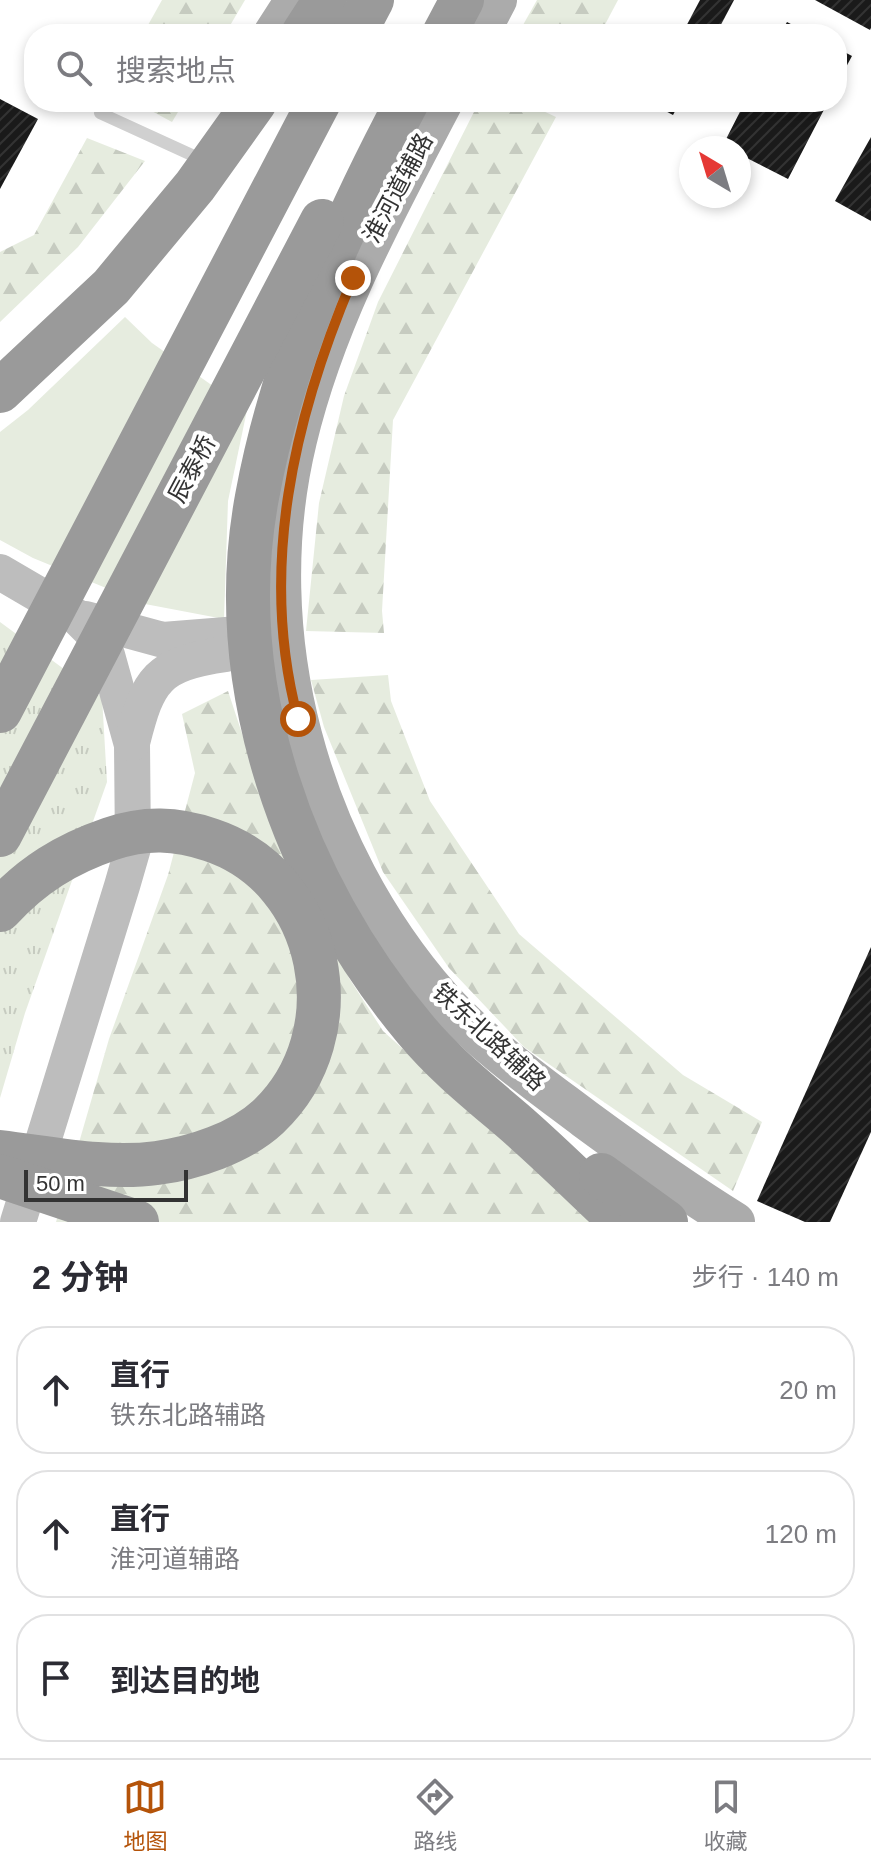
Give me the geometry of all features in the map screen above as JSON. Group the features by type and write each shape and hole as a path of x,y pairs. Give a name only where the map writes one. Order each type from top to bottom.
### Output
{"highway":[{"path":"309,24 325,0"},
{"path":"359,24 372,0"},
{"path":"424,24 437,0"},
{"path":"449,24 462,0"},
{"path":"0,391 111,287 195,186 248,112"},
{"path":"0,711 314,112"},
{"name":"辰泰桥","path":"0,835 379,112"},
{"path":"402,112 328,271 272,433 257,499 251,558 249,618 256,687 274,767 293,827 345,932 415,1029 451,1067 621,1222"},
{"path":"0,910 39,873 65,855 138,830 187,831 236,848 270,873 283,888 308,933 319,986 315,1037 291,1090 267,1118 232,1141 157,1163 105,1164 0,1152"},
{"path":"513,1122 585,1163 666,1222"},
{"path":"0,1176 137,1222"}],"main road":[{"path":"279,24 295,0"},
{"path":"484,24 497,0"},
{"path":"0,365 94,280 194,156 223,112"},
{"name":"淮河道辅路","path":"285,638 283,527 288,482 305,414 325,349 365,251 438,112"},
{"name":"铁东北路辅路","path":"285,638 292,698 336,833 390,931 442,999 522,1072 681,1189 735,1222"}],"street":[{"path":"0,572 77,617 94,634 107,655 132,745"},
{"path":"77,617 163,640 285,638"},
{"path":"18,1222 133,848 132,745 143,699 152,683 192,660 285,638"}],"lane":[{"path":"100,113 194,156"}],"green space":[{"path":"162,0 245,0 231,24 149,24"},
{"path":"537,0 618,0 605,24 524,24"},
{"path":"154,112 178,112 172,122"},
{"path":"474,112 545,112 556,117 393,420 382,611 384,633 306,631 319,503 344,396 378,302"},
{"path":"87,138 145,161 78,247 0,322 0,252 34,235"},
{"path":"125,317 152,343 247,410 228,501 224,619 145,604 33,558 0,540 0,432 28,410"},
{"path":"0,622 102,697 107,782 25,1013 0,1098"},
{"path":"388,675 391,701 430,801 519,934 683,1075 762,1122 733,1191 524,1047 449,968 383,872 324,727 311,680"},
{"path":"228,691 258,782 349,978 383,1031 503,1139 627,1222 56,1222 109,1039 168,875 195,773 182,714"}],"building":[{"path":"700,0 734,0 721,24 687,24"},
{"path":"815,0 871,0 870,30"},
{"path":"0,99 38,119 0,189"},
{"path":"740,112 823,112 788,179 751,160 751,136 728,136"},
{"path":"871,137 871,221 835,201"},
{"path":"871,947 871,1132 830,1222 805,1222 757,1201"}],"route":[{"path":"298,719 285,647 282,560 288,482 319,370 353,278"}]}
